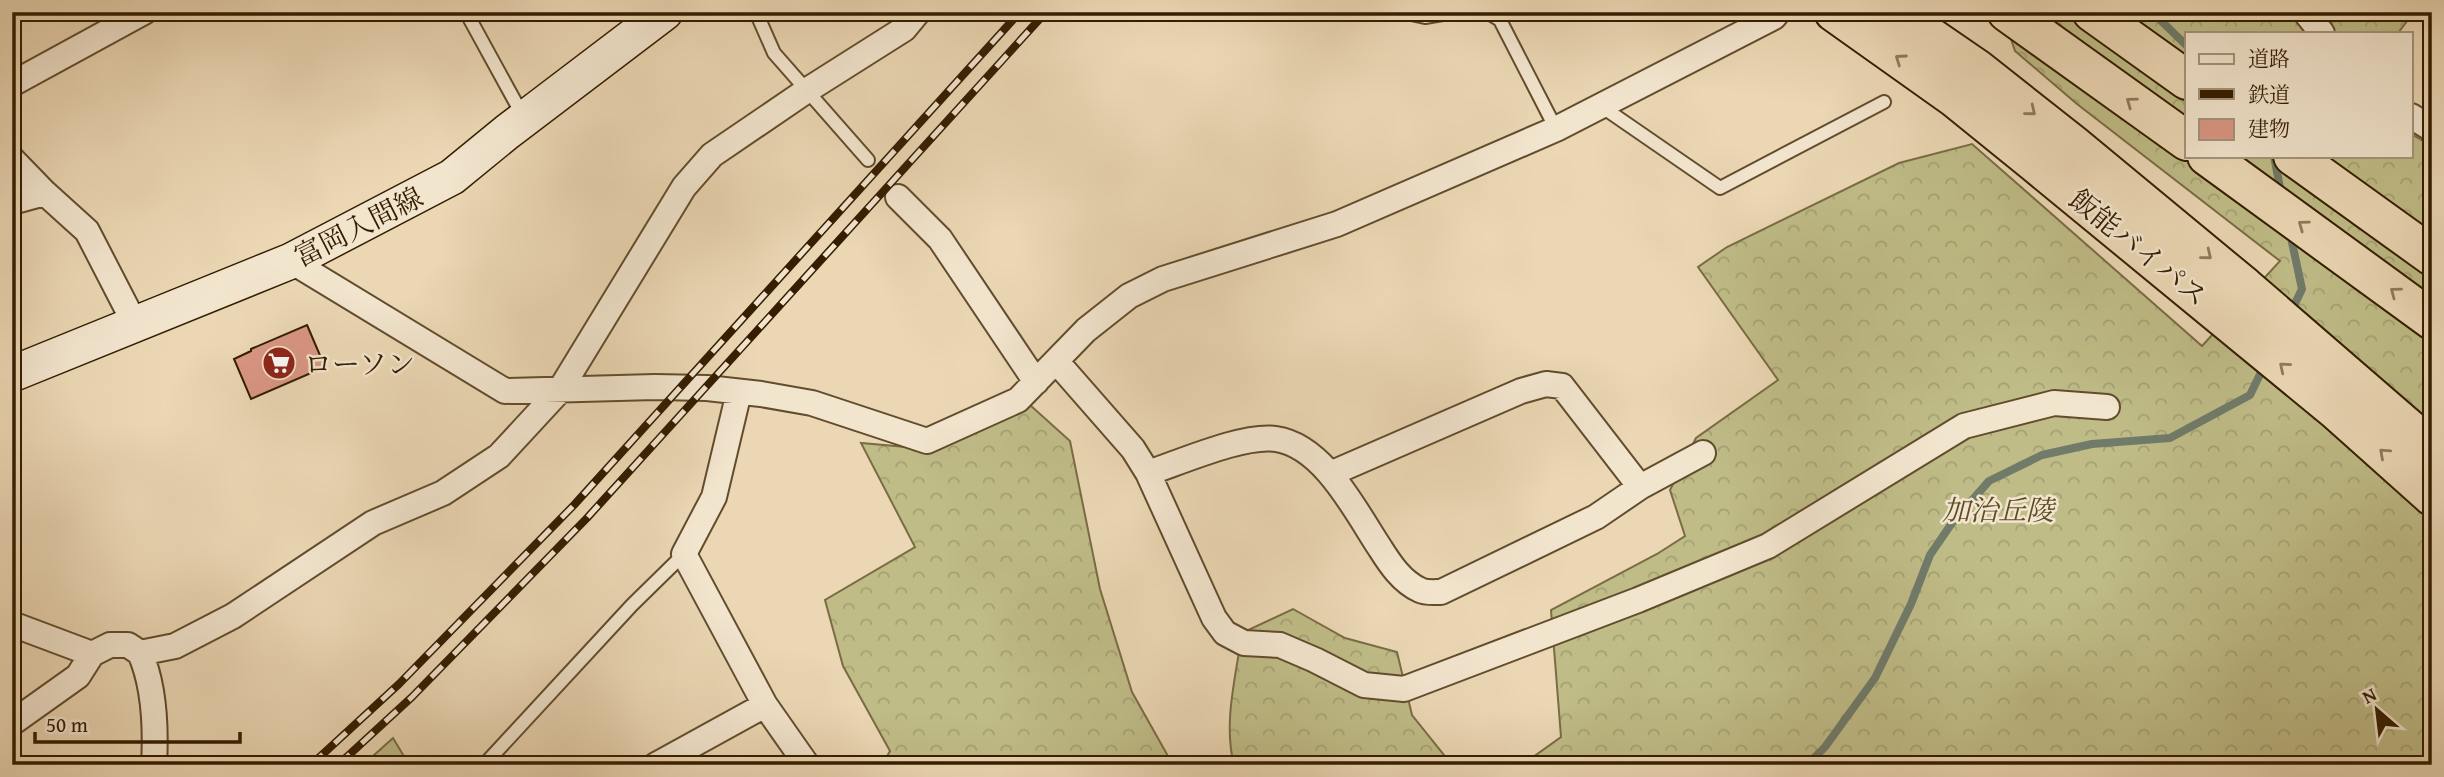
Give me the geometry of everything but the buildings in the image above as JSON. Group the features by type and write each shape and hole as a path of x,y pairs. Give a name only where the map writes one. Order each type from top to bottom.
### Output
{"highway":[{"name":"飯能バイパス","path":"1834,12 1966,83"},
{"name":"飯能バイパス","path":"1894,12 1966,83 2233,300 2347,397 2432,450"},
{"path":"2007,12 2185,141"},
{"path":"2092,12 2185,79"},
{"path":"2210,158 2432,320"},
{"path":"2296,158 2432,256"},
{"name":"飯能バイパス","path":"2347,397 2432,496"}],"main road":[{"name":"富岡入間線","path":"12,374 291,261 452,177 666,12"}],"street":[{"path":"12,84 144,12"},
{"path":"140,653 175,646 233,616 373,523 443,493 499,456 560,390 684,187 712,155 904,29 918,12"},
{"path":"291,261 505,391 655,387 739,392 812,404 927,441 1018,400 1086,330 1118,305 1163,279 1337,224 1556,129 1774,17 1778,12"},
{"path":"2305,12 2321,32"},
{"path":"2412,117 2432,129"},
{"path":"12,159 87,231 135,324"},
{"path":"12,202 45,193"},
{"path":"898,197 940,239 1036,382"},
{"path":"1056,361 1133,449 1148,473 1214,618 1225,633 1244,643 1280,645 1364,685 1404,689 1638,600 1768,547 1965,426 2054,403 2107,407"},
{"path":"1330,474 1521,391 1546,384 1562,386 1640,486"},
{"path":"739,392 714,496 684,554 765,705 807,765"},
{"path":"1148,473 1241,442 1276,438 1302,448 1330,474 1394,569 1422,592 1441,592 1596,517 1640,486 1703,453"},
{"path":"12,624 92,654"},
{"path":"12,723 78,676 92,654 110,645 128,645 140,653 151,694 154,765"},
{"path":"656,765 765,705"}],"lane":[{"path":"466,12 524,120"},
{"path":"756,12 774,53 868,160"},
{"path":"1402,12 1424,17 1454,12"},
{"path":"1487,12 1500,20 1556,129"},
{"path":"1601,106 1720,188 1884,102"},
{"path":"484,765 623,615 684,554"}],"green space":[{"name":"加治丘陵","path":"2002,12 2414,12 2399,32 2185,32 2185,158 2412,158 2412,135 2432,146 2432,765 1522,765 1561,737 1551,610 1657,554 1685,536 1670,490 1696,438 1778,380 1698,267 1727,247 1899,163 1972,144 2202,346 2280,261 2077,104 2015,51"},
{"path":"1030,405 1070,441 1100,589 1132,692 1173,765 882,765 890,751 843,666 825,600 915,547 861,443 917,448"},
{"path":"1293,609 1345,638 1397,652 1412,715 1452,765 1234,765 1230,716 1242,633"},
{"path":"393,738 405,758 397,765 363,765"}],"waterway":[{"path":"2152,12 2185,44"},
{"path":"2274,158 2281,193"},
{"path":"2290,233 2302,289 2290,314"},
{"path":"1807,765 1825,747 1875,678 1911,604 1930,555 1952,523 1989,481 2042,455 2092,444 2170,438 2250,395 2264,366"}],"railway":[{"path":"311,765 399,684 574,505 1020,12"},
{"path":"338,765 412,697 587,518 1046,12"}],"place":[{"name":"ローソン","path":"279,363"}]}
